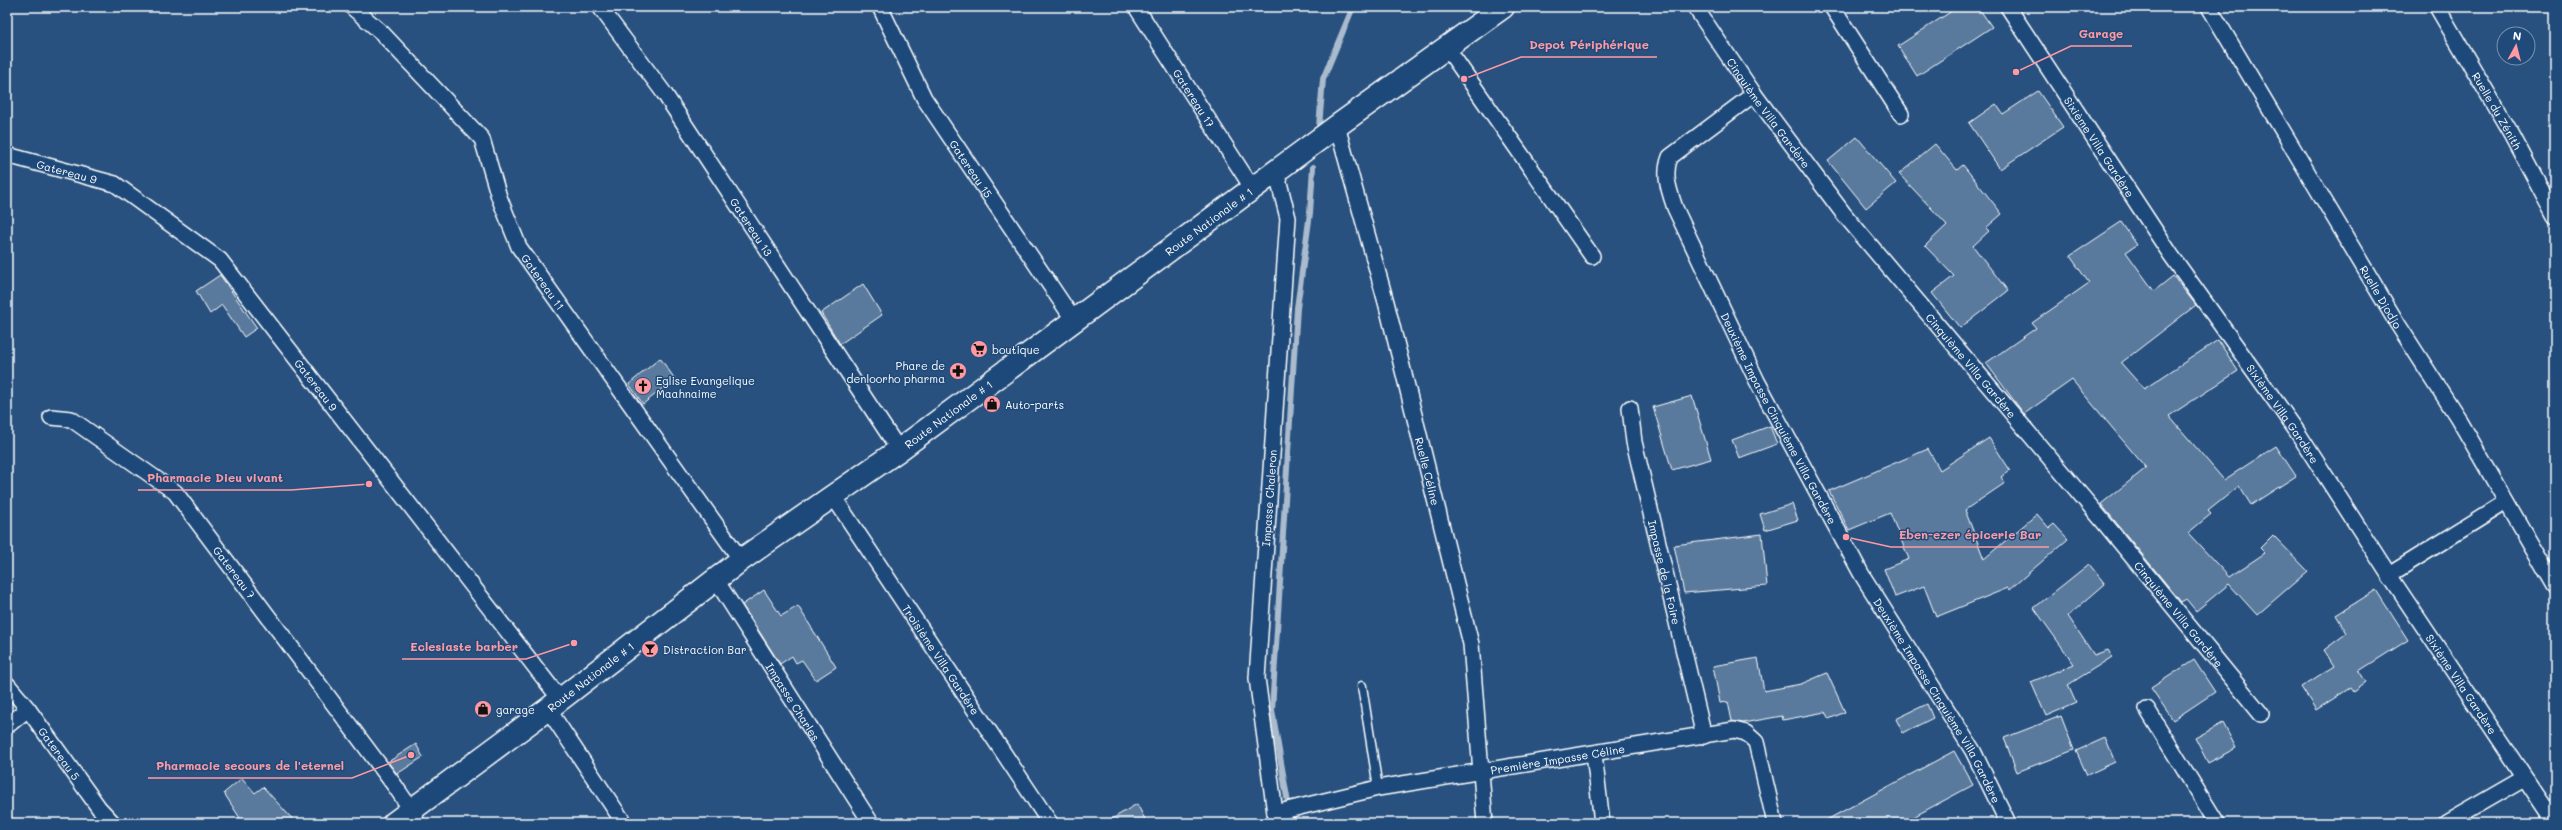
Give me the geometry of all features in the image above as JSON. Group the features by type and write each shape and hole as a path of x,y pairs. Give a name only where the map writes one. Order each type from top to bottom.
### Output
{"main road":[{"name":"Route Nationale # 1","path":"394,823 414,817 554,704 741,560 899,450 1075,322 1337,126 1503,7"}],"street":[{"name":"Gatereau 11","path":"352,7 382,33 482,139 499,197 519,247 741,560"},
{"name":"Gatereau 13","path":"600,7 664,93 899,450"},
{"name":"Gatereau 15","path":"880,7 924,98 1075,322"},
{"name":"Gatereau 17","path":"1136,7 1253,189"},
{"name":"Cinquième Villa Gardère","path":"1695,7 1754,94 1843,213 2102,520 2261,714"},
{"path":"1832,7 1901,114"},
{"name":"Sixième Villa Gardère","path":"2008,7 2171,255 2296,430 2389,575 2555,823"},
{"name":"Ruelle Djodjo","path":"2209,7 2397,323 2458,418 2555,586"},
{"name":"Ruelle du Zénith","path":"2436,7 2512,135 2555,216"},
{"path":"1447,48 1592,256"},
{"name":"Deuxième Impasse Cinquième Villa Gardère","path":"1754,94 1670,157 1666,168 1666,179 1675,208 1757,381 1862,575 1973,751 2008,823"},
{"name":"Ruelle Céline","path":"1337,126 1386,302 1471,644 1485,823"},
{"name":"Gatereau 9","path":"7,155 115,184 220,260 554,704 624,823"},
{"name":"Impasse Chaleron","path":"1276,172 1288,218 1257,678 1277,818"},
{"name":"Impasse de la Foire","path":"1630,408 1634,442 1704,736"},
{"name":"Gatereau 7","path":"51,417 71,419 175,492 395,786 414,817"},
{"name":"Troisième Villa Gardère","path":"833,496 1050,823"},
{"path":"2389,575 2506,502"},
{"name":"Impasse Charles","path":"716,580 871,823"},
{"name":"Gatereau 5","path":"7,684 28,708 100,808 113,823"},
{"path":"7,726 28,708"},
{"path":"2147,709 2217,823"},
{"name":"Première Impasse Céline","path":"1277,818 1378,788 1734,730 1746,733 1756,742 1775,823"},
{"path":"1594,754 1602,823"},
{"path":"2446,823 2524,778"}],"lane":[{"path":"1362,686 1378,788"}],"building":[{"path":"1958,7 1978,7 1992,27 1917,76 1898,46"},
{"path":"2038,91 2063,127 2000,169 1969,123 1996,104 2003,114"},
{"path":"1857,137 1896,183 1866,208 1828,161"},
{"path":"1935,144 1957,170 1963,165 2002,214 1986,228 1989,231 1973,246 2008,291 1960,328 1932,293 1954,276 1925,246 1947,225 1899,174"},
{"path":"2121,222 2137,245 2126,252 2154,291 2173,276 2196,305 2121,363 2144,389 2218,340 2238,371 2169,416 2224,480 2276,446 2296,476 2251,505 2239,486 2208,511 2211,514 2188,533 2229,577 2265,553 2260,548 2273,535 2308,571 2257,615 2229,584 2196,611 2186,599 2181,602 2101,504 2146,468 2072,380 2024,414 1986,363 2036,328 2032,323 2089,283 2070,256"},
{"path":"220,275 257,328 244,337 222,305 210,314 196,291"},
{"path":"863,284 882,315 840,344 821,313"},
{"path":"660,358 675,379 643,404 629,384"},
{"path":"1692,396 1711,459 1672,470 1653,407"},
{"path":"1770,426 1777,444 1739,458 1732,440"},
{"path":"1989,438 2010,470 2001,477 2005,483 1965,510 1984,559 2037,514 2049,528 2054,524 2068,539 2009,590 2008,588 1936,617 1924,586 1895,597 1884,569 1909,559 1890,513 1849,530 1829,491 1928,449 1940,470"},
{"path":"1792,504 1798,520 1765,530 1760,514"},
{"path":"1762,534 1767,586 1684,593 1674,545"},
{"path":"2089,564 2105,584 2068,616 2094,655 2108,650 2112,657 2068,685 2076,703 2046,716 2031,682 2074,664 2034,608"},
{"path":"764,590 781,616 798,606 836,667 816,680 802,660 796,663 792,656 780,664 742,605"},
{"path":"2376,590 2408,640 2359,671 2366,682 2353,692 2350,688 2316,710 2301,687 2334,666 2324,650 2347,633 2336,615"},
{"path":"1758,658 1764,691 1801,684 1827,673 1845,712 1829,719 1825,712 1783,720 1782,716 1743,723 1732,721 1728,702 1720,703 1713,666"},
{"path":"2194,660 2215,692 2173,720 2151,688"},
{"path":"1927,704 1933,718 1903,733 1896,719"},
{"path":"2061,716 2074,750 2017,772 2004,738"},
{"path":"2223,723 2236,748 2208,763 2195,738"},
{"path":"2105,738 2115,762 2087,775 2076,751"},
{"path":"416,744 423,757 397,774 388,762"},
{"path":"1954,751 1973,785 1902,823 1821,823"},
{"path":"242,778 255,793 263,787 296,823 243,823 224,793"},
{"path":"1137,804 1147,823 1105,823"}],"waterway":[{"path":"1319,127 1323,79 1353,7"},
{"path":"1295,823 1289,809 1272,710 1297,308 1310,213 1313,167"}],"place":[{"name":"Garage","path":"2016,72"},
{"name":"Depot Périphérique","path":"1464,79"},
{"name":"boutique","path":"979,349"},
{"name":"Phare de denloorho pharma","path":"958,371"},
{"name":"Eglise Evangelique Maahnaime","path":"643,386"},
{"name":"Auto-parts","path":"992,404"},
{"name":"Pharmacie Dieu vivant","path":"369,484"},
{"name":"Eben-ezer épicerie Bar","path":"1846,537"},
{"name":"Eclesiaste barber","path":"574,643"},
{"name":"Distraction Bar","path":"650,649"},
{"name":"garage","path":"483,709"},
{"name":"Pharmacie secours de l'eternel","path":"411,755"}]}
